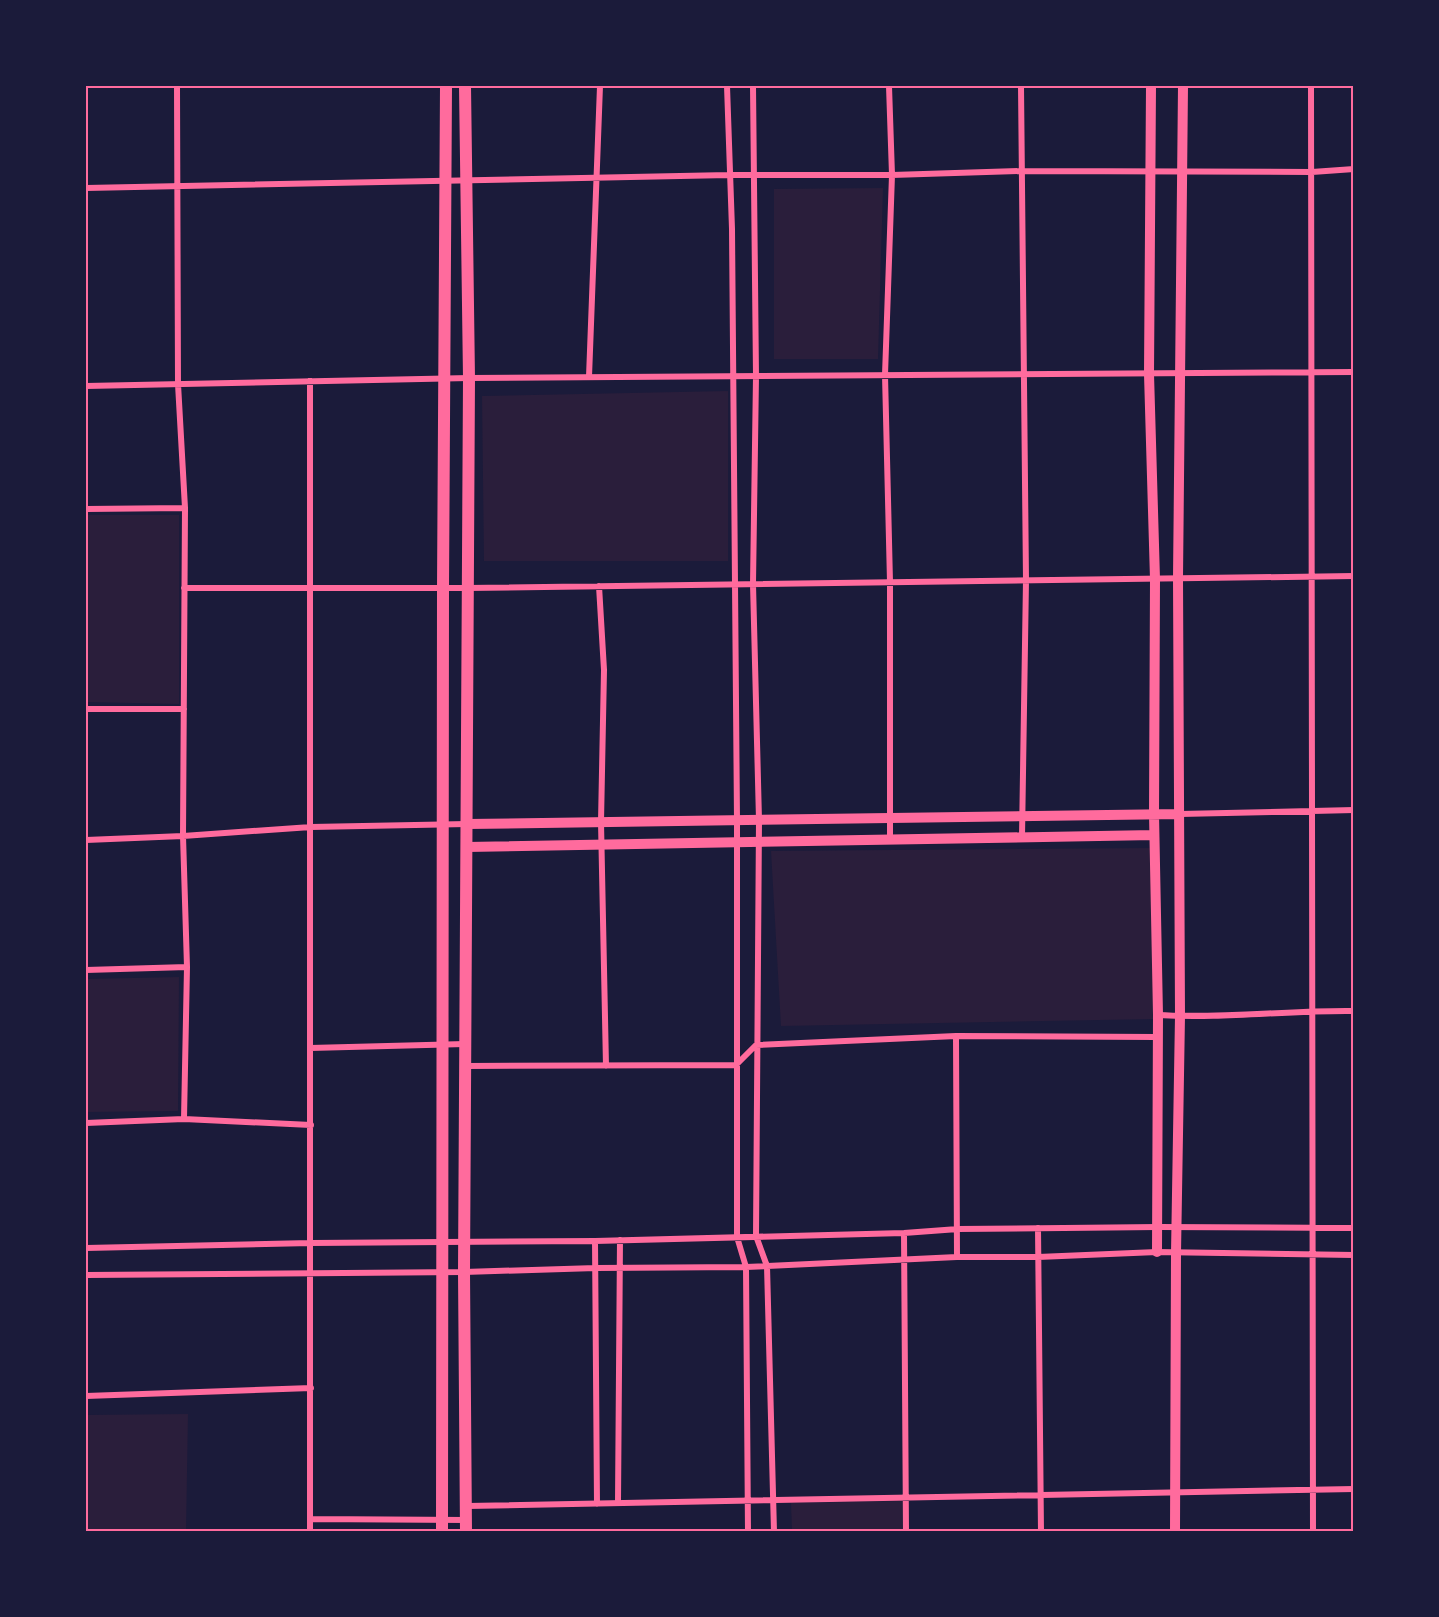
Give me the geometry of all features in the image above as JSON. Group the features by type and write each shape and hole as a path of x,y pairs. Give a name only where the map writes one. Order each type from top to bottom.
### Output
{"main road":[{"path":"442,1526 446,86"},
{"path":"465,86 469,378 464,1242 466,1526"}],"street":[{"path":"177,86 178,384 185,508 183,836 187,968 184,1119"},
{"path":"589,377 600,86"},
{"path":"727,86 732,229 733,584 737,820 737,1237 746,1267 748,1532"},
{"path":"753,86 756,376 753,584 759,820 756,1236 767,1266 775,1500 774,1532"},
{"path":"889,86 892,175 885,375 890,582 890,840"},
{"path":"1021,86 1026,580 1022,837"},
{"path":"1151,86 1149,374 1155,579 1157,1252"},
{"path":"1175,1532 1180,1016 1178,578 1183,86"},
{"path":"1311,86 1313,1532"},
{"path":"86,188 1021,171 1311,172 1353,169"},
{"path":"86,386 445,378 1353,372"},
{"path":"310,381 310,1532"},
{"path":"86,509 185,508"},
{"path":"184,588 467,588 1353,576"},
{"path":"599,586 604,670 601,822 606,1066"},
{"path":"86,709 184,709"},
{"path":"86,840 310,827 1353,810"},
{"path":"467,847 1154,835"},
{"path":"86,970 187,968"},
{"path":"1158,1015 1312,1010 1353,1011"},
{"path":"466,1066 736,1065 756,1045 956,1036 1156,1037"},
{"path":"956,1036 957,1257"},
{"path":"310,1048 465,1044"},
{"path":"86,1123 184,1119 310,1125"},
{"path":"1038,1228 1041,1532"},
{"path":"86,1248 310,1243 596,1241 904,1233 958,1229 1353,1228"},
{"path":"904,1233 906,1532"},
{"path":"618,1503 620,1240"},
{"path":"596,1241 597,1504"},
{"path":"86,1275 746,1267 957,1257 1038,1257 1157,1252 1353,1255"},
{"path":"86,1396 310,1388"},
{"path":"467,1506 1353,1489"},
{"path":"310,1519 466,1526"}],"shaded area":[{"path":"883,188 878,359 774,359 774,189"},
{"path":"728,391 728,561 484,561 482,396"},
{"path":"86,515 179,515 179,704 86,702"},
{"path":"1152,848 1156,1019 781,1026 771,851"},
{"path":"179,977 178,1111 86,1112 86,979"},
{"path":"188,1414 186,1531 86,1531 86,1415"},
{"path":"906,1501 906,1531 792,1531 791,1503"}]}
